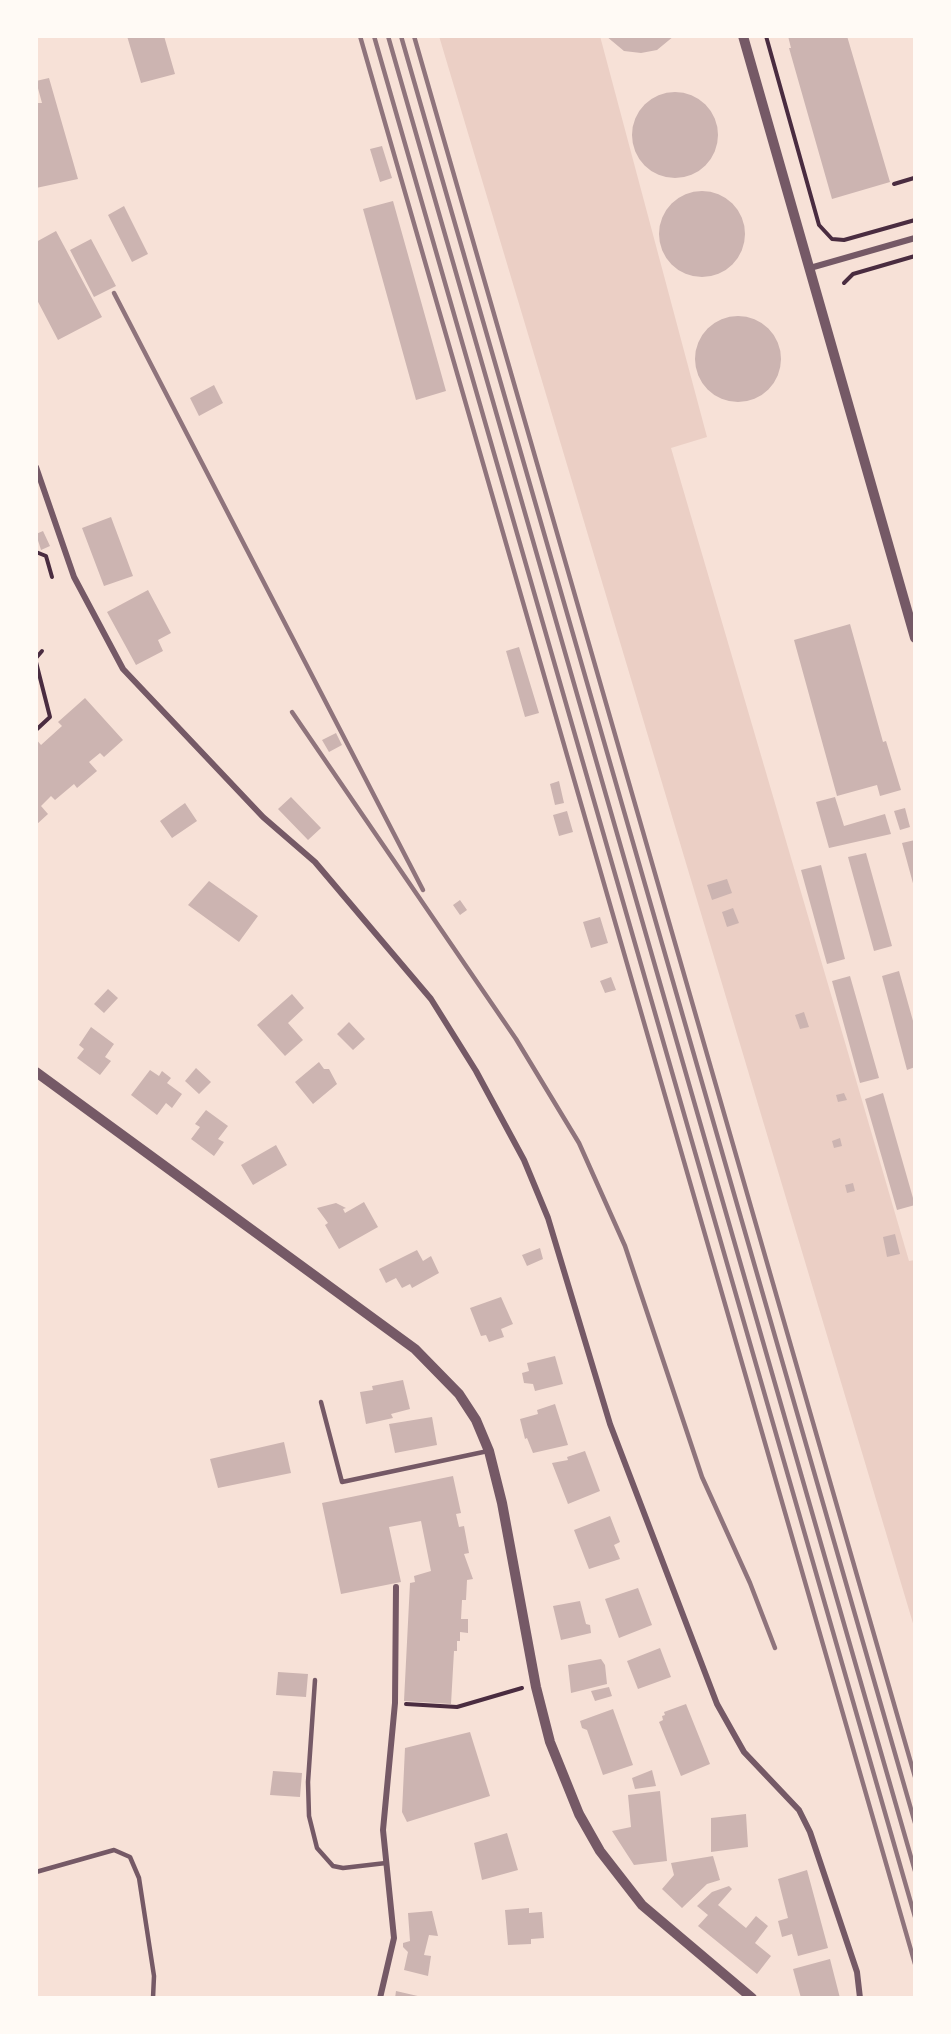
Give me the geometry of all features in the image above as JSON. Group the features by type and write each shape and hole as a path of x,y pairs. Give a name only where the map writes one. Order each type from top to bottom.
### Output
{"street":[{"path":"743,36 915,638"},
{"path":"810,267 915,238"},
{"path":"36,467 74,577 123,669 263,817 315,862 431,999 476,1071 518,1150 548,1218 610,1424 717,1704 744,1752 799,1810 810,1832 857,1972 860,1998"},
{"path":"36,1072 415,1349 443,1376 468,1407 489,1451 502,1503 536,1687 550,1742 579,1814 600,1851 642,1905 752,1998"},
{"path":"380,1998 394,1938 383,1830 395,1703 396,1587"}],"lane":[{"path":"321,1402 342,1482 489,1451"},
{"path":"315,1680 308,1782 309,1816 317,1848 333,1866 343,1868 386,1863"},
{"path":"36,1872 114,1850 130,1857 139,1878 153,1976 153,1998"}],"path":[{"path":"766,36 819,225 832,239 844,240 915,220"},
{"path":"894,184 914,178"},
{"path":"844,283 853,274 915,256"},
{"path":"36,552 46,556 52,577"},
{"path":"36,730 50,717 36,660 42,651"},
{"path":"395,1703 457,1707 519,1688"}],"shaded area":[{"path":"439,36 600,36 707,437 671,448 909,1261 915,1260 915,1630"}],"building":[{"path":"127,36 164,36 175,74 141,83"},
{"path":"606,36 674,36 657,50 641,53 624,51"},
{"path":"788,36 847,36 890,182 832,199 789,48 791,48"},
{"path":"49,78 78,179 36,188 36,103 42,103 36,81"},
{"path":"675,92 699,99 711,111 718,135 711,159 699,171 675,178 651,171 639,159 632,135 639,111 651,99"},
{"path":"382,146 392,178 380,182 370,149"},
{"path":"702,191 726,198 738,210 745,234 738,258 726,270 702,277 678,270 666,258 659,234 666,210 678,198"},
{"path":"393,201 446,391 416,400 363,209"},
{"path":"124,206 148,254 132,262 108,215"},
{"path":"56,231 102,317 58,340 36,298 36,242"},
{"path":"91,239 116,286 94,297 70,250"},
{"path":"738,316 762,323 774,335 781,359 774,383 762,395 738,402 714,395 702,383 695,359 702,335 714,323"},
{"path":"214,385 223,403 199,416 190,398"},
{"path":"111,517 133,576 104,586 82,528"},
{"path":"43,531 50,546 41,550 36,534"},
{"path":"148,590 171,633 158,640 163,651 136,665 107,612"},
{"path":"850,624 883,742 886,741 901,790 880,796 877,785 837,796 794,640"},
{"path":"519,647 539,713 525,717 506,651"},
{"path":"85,698 123,740 104,757 100,753 89,762 97,771 77,788 74,784 55,800 51,796 41,806 48,814 36,825 36,739 41,745 62,726 58,722"},
{"path":"336,733 342,745 329,752 322,740"},
{"path":"559,781 564,803 555,805 550,784"},
{"path":"291,797 321,828 308,840 278,809"},
{"path":"835,797 844,826 885,814 891,834 829,848 816,802"},
{"path":"185,803 197,821 172,838 160,821"},
{"path":"905,808 910,827 900,830 894,811"},
{"path":"567,811 573,832 559,836 553,815"},
{"path":"915,840 915,886 914,887 902,843"},
{"path":"866,853 892,946 874,951 848,857"},
{"path":"821,865 845,959 827,964 801,870"},
{"path":"727,879 732,893 712,900 707,885"},
{"path":"209,881 258,916 239,942 188,905"},
{"path":"460,900 467,910 460,915 453,905"},
{"path":"733,908 739,923 727,927 722,912"},
{"path":"600,917 608,943 591,948 583,922"},
{"path":"899,971 915,1028 915,1067 907,1070 882,976"},
{"path":"850,976 879,1078 860,1083 832,981"},
{"path":"611,977 616,990 605,993 600,981"},
{"path":"108,989 118,998 104,1013 94,1004"},
{"path":"292,994 304,1008 288,1023 303,1040 285,1056 257,1025"},
{"path":"804,1012 809,1027 800,1029 795,1015"},
{"path":"349,1022 365,1039 353,1050 337,1034"},
{"path":"91,1027 114,1044 105,1057 111,1061 100,1075 77,1058 84,1049 79,1045"},
{"path":"319,1062 324,1069 329,1069 337,1084 313,1104 295,1082"},
{"path":"196,1068 211,1082 199,1094 185,1081"},
{"path":"150,1070 159,1076 162,1071 171,1078 167,1083 182,1094 172,1108 166,1103 157,1115 131,1095"},
{"path":"844,1093 847,1100 838,1102 836,1095"},
{"path":"883,1093 915,1205 897,1210 865,1099"},
{"path":"206,1110 228,1126 218,1139 224,1142 214,1156 191,1139 200,1127 195,1124"},
{"path":"840,1138 842,1146 834,1148 832,1141"},
{"path":"276,1145 287,1165 253,1185 241,1165"},
{"path":"853,1183 855,1191 847,1193 845,1185"},
{"path":"364,1202 378,1227 339,1249 325,1225 328,1223 317,1208 336,1203 346,1208 343,1209 345,1213"},
{"path":"895,1234 900,1254 887,1257 883,1237"},
{"path":"540,1248 543,1259 527,1266 522,1255"},
{"path":"417,1250 423,1261 431,1256 439,1273 412,1288 410,1284 402,1288 396,1278 386,1283 379,1269"},
{"path":"501,1297 513,1324 501,1329 504,1337 489,1342 486,1335 481,1336 470,1308"},
{"path":"555,1356 563,1384 535,1391 533,1384 524,1383 522,1373 529,1371 527,1363"},
{"path":"403,1380 410,1409 391,1414 393,1418 366,1424 360,1392 373,1390 372,1386"},
{"path":"555,1404 568,1445 533,1453 527,1438 525,1439 520,1419 538,1414 537,1410"},
{"path":"432,1417 437,1445 395,1453 389,1424"},
{"path":"284,1442 291,1473 218,1488 210,1459"},
{"path":"585,1451 600,1491 568,1504 552,1463 568,1460 567,1457"},
{"path":"453,1476 461,1513 456,1514 459,1527 464,1526 469,1553 464,1554 473,1579 467,1580 466,1600 462,1600 461,1619 468,1619 468,1633 460,1632 457,1651 454,1651 451,1704 404,1701 410,1583 415,1582 414,1576 431,1571 421,1521 389,1527 401,1582 341,1594 322,1503"},
{"path":"610,1516 620,1542 614,1545 620,1559 589,1569 574,1530"},
{"path":"638,1588 652,1625 619,1638 605,1599"},
{"path":"580,1601 586,1624 590,1625 591,1633 561,1640 553,1606"},
{"path":"660,1648 671,1677 638,1689 627,1661"},
{"path":"601,1659 605,1665 607,1684 571,1693 568,1665"},
{"path":"278,1672 308,1674 306,1697 276,1695"},
{"path":"609,1687 612,1696 595,1701 591,1691"},
{"path":"686,1704 710,1764 681,1776 659,1722 663,1720 664,1712"},
{"path":"613,1709 633,1765 603,1775 587,1730 582,1728 580,1721"},
{"path":"470,1732 490,1796 407,1822 402,1812 405,1748"},
{"path":"652,1770 656,1786 635,1789 632,1778"},
{"path":"273,1771 302,1773 300,1797 270,1795"},
{"path":"660,1791 667,1861 634,1865 612,1831 631,1827 628,1795"},
{"path":"746,1814 748,1847 711,1852 711,1818"},
{"path":"507,1833 518,1870 482,1880 474,1843"},
{"path":"713,1856 720,1880 707,1884 682,1908 662,1889 674,1875 671,1863"},
{"path":"807,1870 828,1948 798,1956 792,1934 782,1937 778,1921 788,1918 778,1879"},
{"path":"729,1886 732,1889 718,1905 746,1928 756,1916 768,1926 755,1943 771,1956 757,1974 698,1926 708,1915 697,1906 712,1892"},
{"path":"529,1908 529,1913 542,1912 544,1938 531,1939 531,1944 508,1945 505,1910"},
{"path":"432,1911 438,1936 429,1935 424,1955 431,1956 428,1976 404,1970 408,1952 403,1947 403,1943 410,1941 408,1913"},
{"path":"830,1959 840,1998 801,1998 793,1969"},
{"path":"396,1991 422,1997 422,1998 395,1998"}],"railway":[{"path":"360,36 915,1964"},
{"path":"374,36 915,1917"},
{"path":"388,36 915,1871"},
{"path":"401,36 915,1823"},
{"path":"414,36 915,1777"},
{"path":"114,293 423,890"},
{"path":"292,712 516,1039 579,1143 625,1246 702,1477 750,1583 775,1648"}]}
